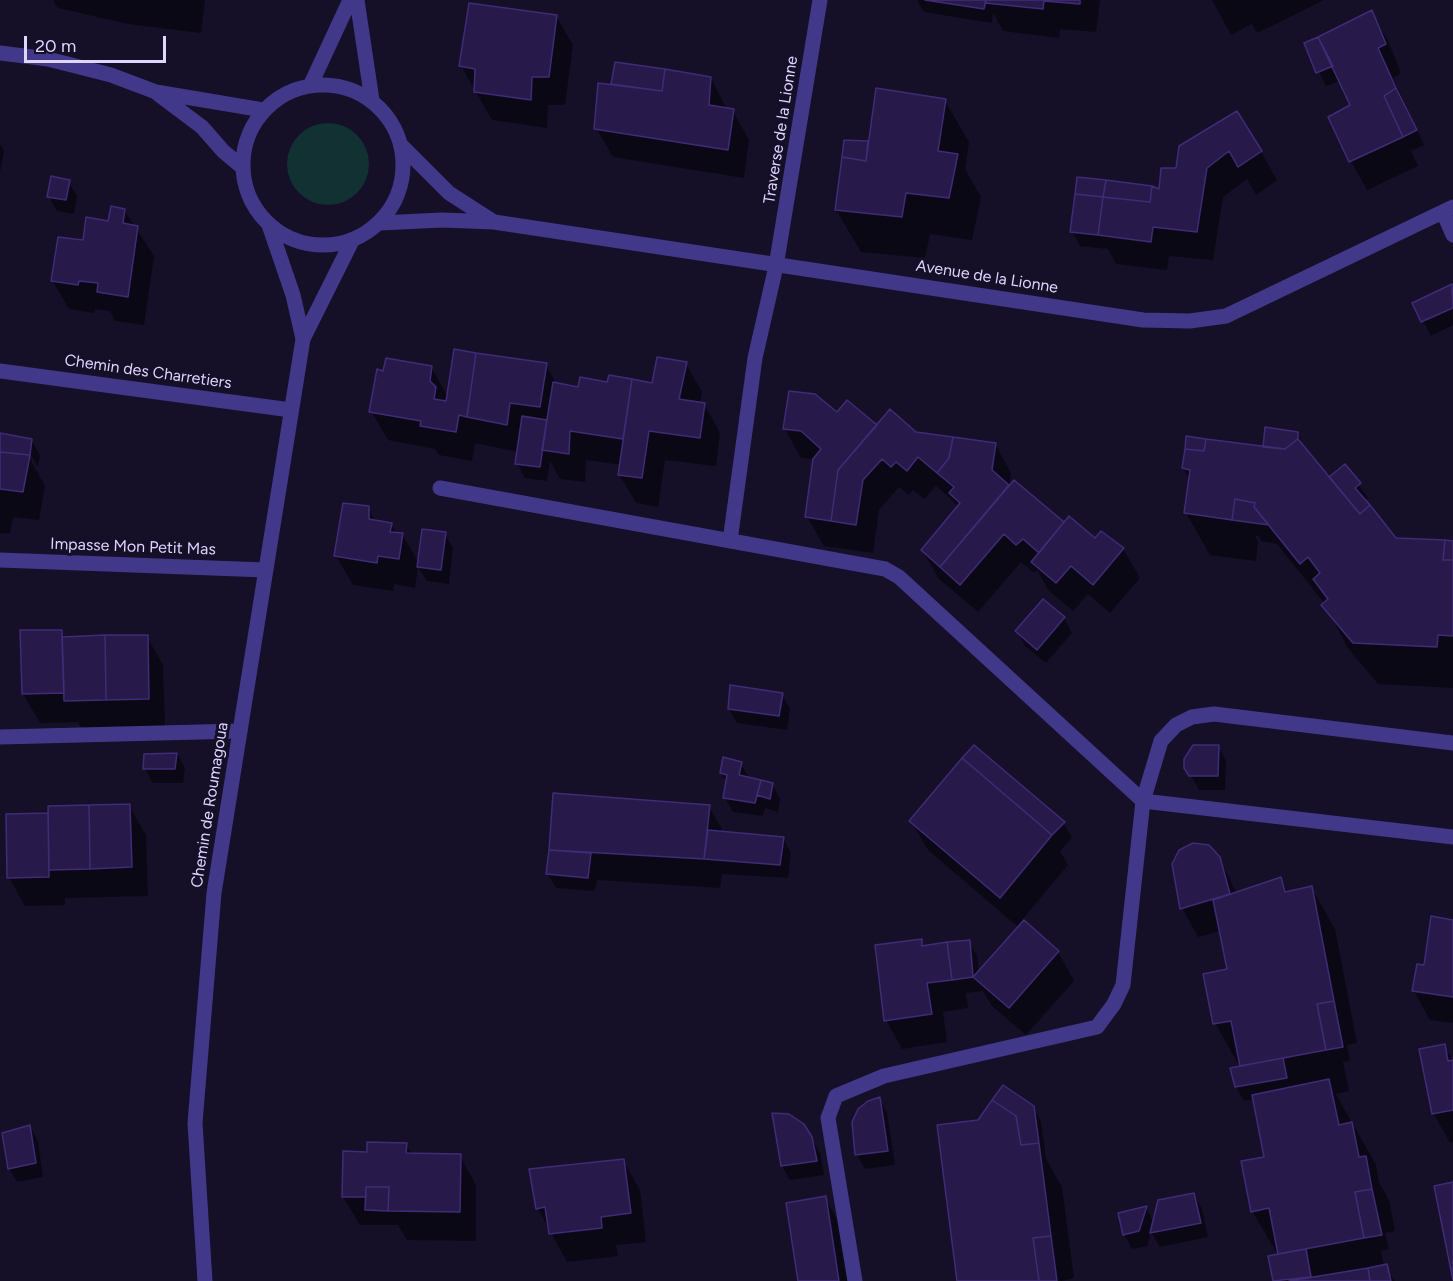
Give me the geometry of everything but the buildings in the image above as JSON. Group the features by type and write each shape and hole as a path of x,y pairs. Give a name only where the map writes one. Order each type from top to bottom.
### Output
{"street":[{"path":"311,84 350,0"},
{"path":"357,0 372,100"},
{"name":"Traverse de la Lionne","path":"730,541 755,358 776,266 820,0"},
{"path":"0,53 48,59 111,75 156,92 263,110"},
{"path":"311,84 343,86 372,100 391,120 402,146 404,174 397,200 380,223 351,241 323,246 294,240 269,225 249,199 242,167 247,137 263,110 284,93 311,84"},
{"path":"156,92 202,128 223,151 242,167"},
{"name":"Avenue de la Lionne","path":"402,146 449,194 494,222"},
{"path":"1448,209 1453,235"},
{"name":"Avenue de la Lionne","path":"380,223 442,220 494,222 776,266 914,283 1143,320 1190,321 1226,316 1448,209"},
{"name":"Chemin de Roumagoua","path":"269,225 293,295 303,339"},
{"name":"Chemin de Roumagoua","path":"205,1281 195,1123 214,893 303,339 351,241"},
{"name":"Chemin des Charretiers","path":"0,371 291,410"},
{"path":"440,488 885,569 899,577 1143,801 1453,837"},
{"name":"Impasse Mon Petit Mas","path":"0,560 265,570"},
{"path":"855,1281 828,1118 836,1096 884,1076 1097,1027 1114,1004 1123,985 1143,801 1161,741 1176,725 1192,717 1214,714 1453,743"},
{"path":"0,737 240,731"}],"green space":[{"path":"328,123 344,126 357,135 366,148 369,164 366,180 357,193 344,202 328,205 312,202 299,193 290,180 287,164 290,148 299,135 312,126"}]}
